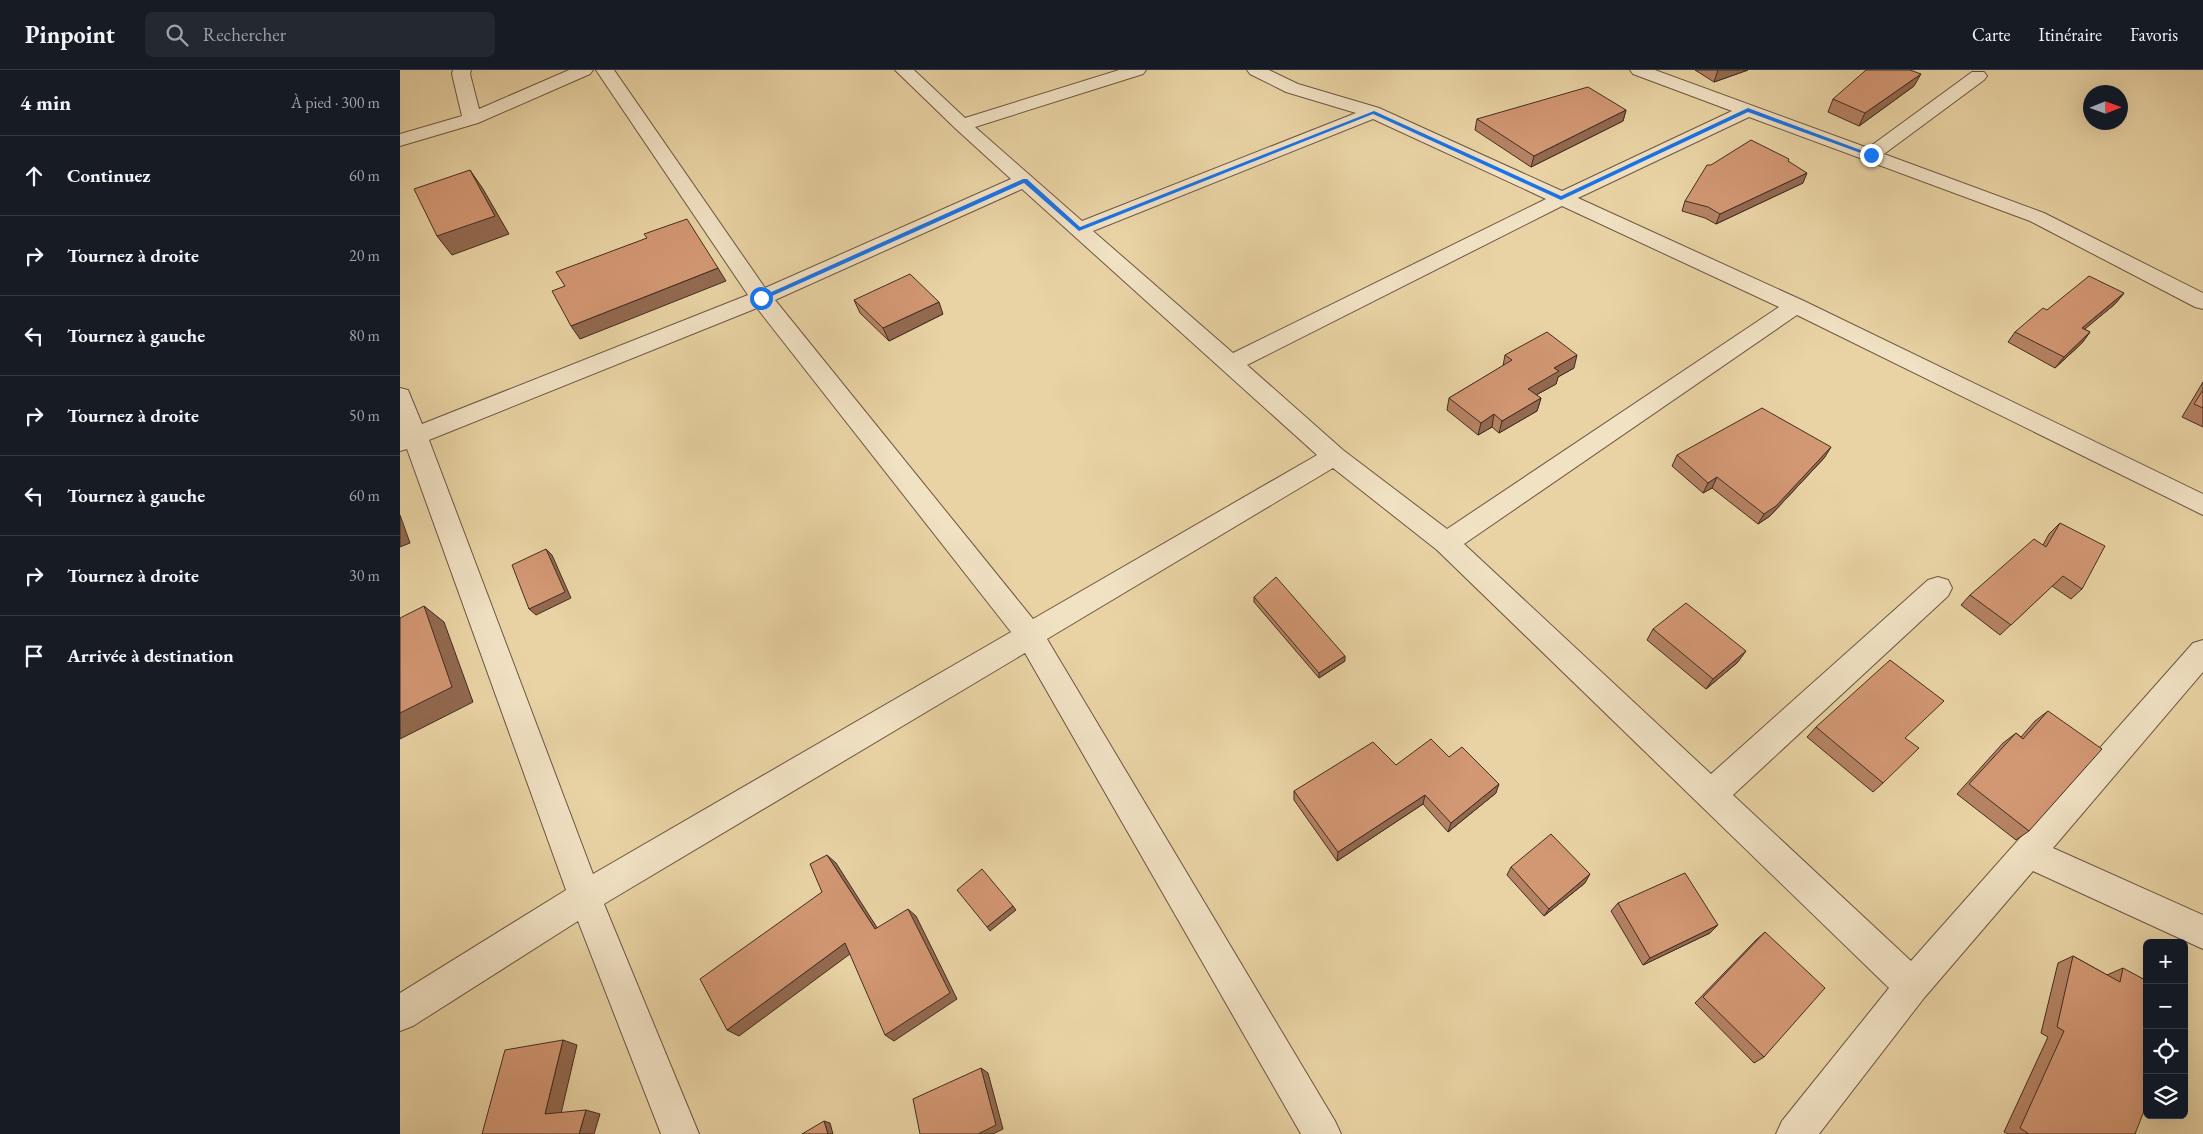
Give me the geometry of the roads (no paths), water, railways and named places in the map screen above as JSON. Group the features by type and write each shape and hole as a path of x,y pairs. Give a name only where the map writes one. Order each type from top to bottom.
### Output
{"street":[{"path":"462,70 461,74 472,119"},
{"path":"400,140 472,119 584,70"},
{"path":"605,70 761,298 1029,634 1322,1134"},
{"path":"904,70 962,125 1334,456 1446,543 1912,986"},
{"path":"962,125 1137,70"},
{"path":"1256,70 1292,88 1374,112 1796,306 2203,504"},
{"path":"1639,70 2037,216 2203,302"},
{"path":"1871,155 1978,76 1961,70"},
{"path":"1230,364 1561,199 1748,110"},
{"path":"1079,229 1374,112"},
{"path":"407,439 761,298 1025,180"},
{"path":"1446,543 1796,306"},
{"path":"400,396 407,439 680,1134"},
{"path":"400,1013 585,896 1334,456"},
{"path":"1710,795 1938,588"},
{"path":"1795,1134 1912,986 2203,652"},
{"path":"2029,853 2203,932"}]}
